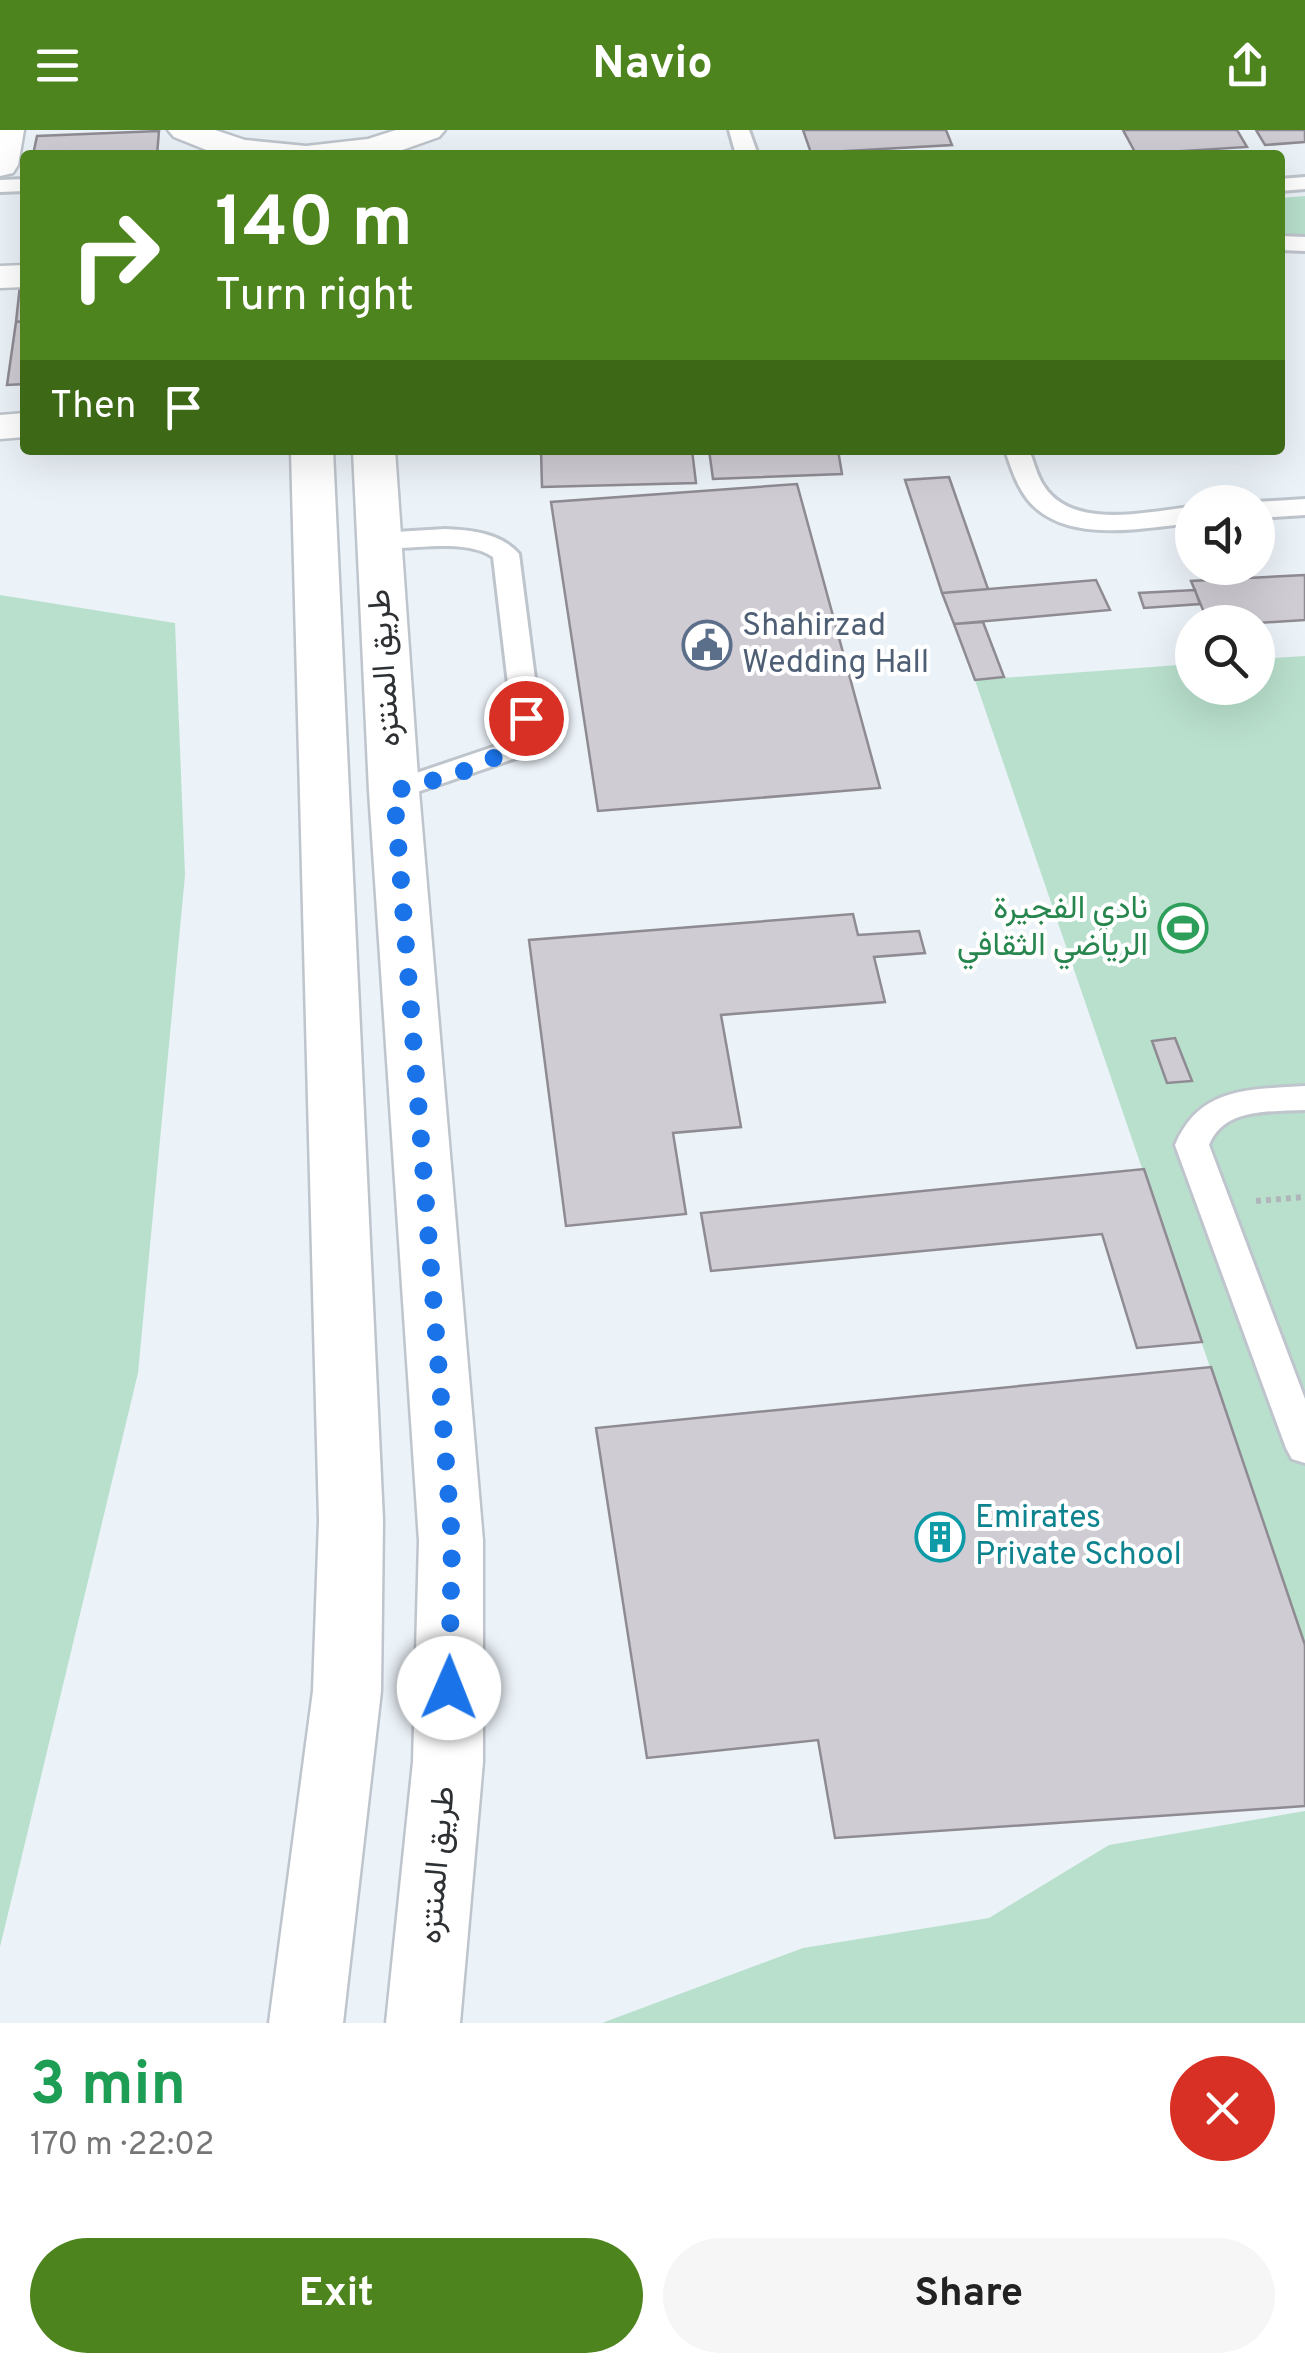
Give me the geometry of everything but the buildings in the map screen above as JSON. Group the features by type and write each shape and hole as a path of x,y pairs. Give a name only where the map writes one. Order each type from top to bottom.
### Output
{"street":[{"path":"0,164 6,130"},
{"path":"187,131 248,150"},
{"path":"357,150 416,139"},
{"name":"طريق المنتزه","path":"306,2023 346,1691 351,1520 312,455"},
{"name":"طريق المنتزه","path":"374,455 394,791 452,1540 448,1762 423,2023"}],"lane":[{"path":"1019,455 1040,499 1060,512 1088,520 1175,516"},
{"path":"1275,509 1305,507"},
{"path":"378,541 468,538 484,540 506,554 526,718 520,741 494,759 394,791"},
{"path":"1305,1098 1221,1108 1206,1117 1192,1144 1305,1448"}],"green space":[{"path":"1305,196 1305,236 1285,235 1285,198"},
{"path":"0,595 175,623 185,875 138,1373 0,1947"},
{"name":"نادي الفجيرة الرياضي الثقافي","path":"1305,656 1305,1645 975,680 1175,665 1175,705 1275,705 1275,658"},
{"path":"1305,1811 1305,2023 602,2023 803,1948 989,1918 1109,1845"}],"place":[{"name":"Shahirzad Wedding Hall","path":"707,645"},
{"name":"نادي الفجيرة الرياضي الثقافي","path":"1183,928"},
{"name":"Emirates Private School","path":"940,1537"}],"route":[{"path":"449,1688 452,1540 394,791 509,751 520,741 526,718"}]}
